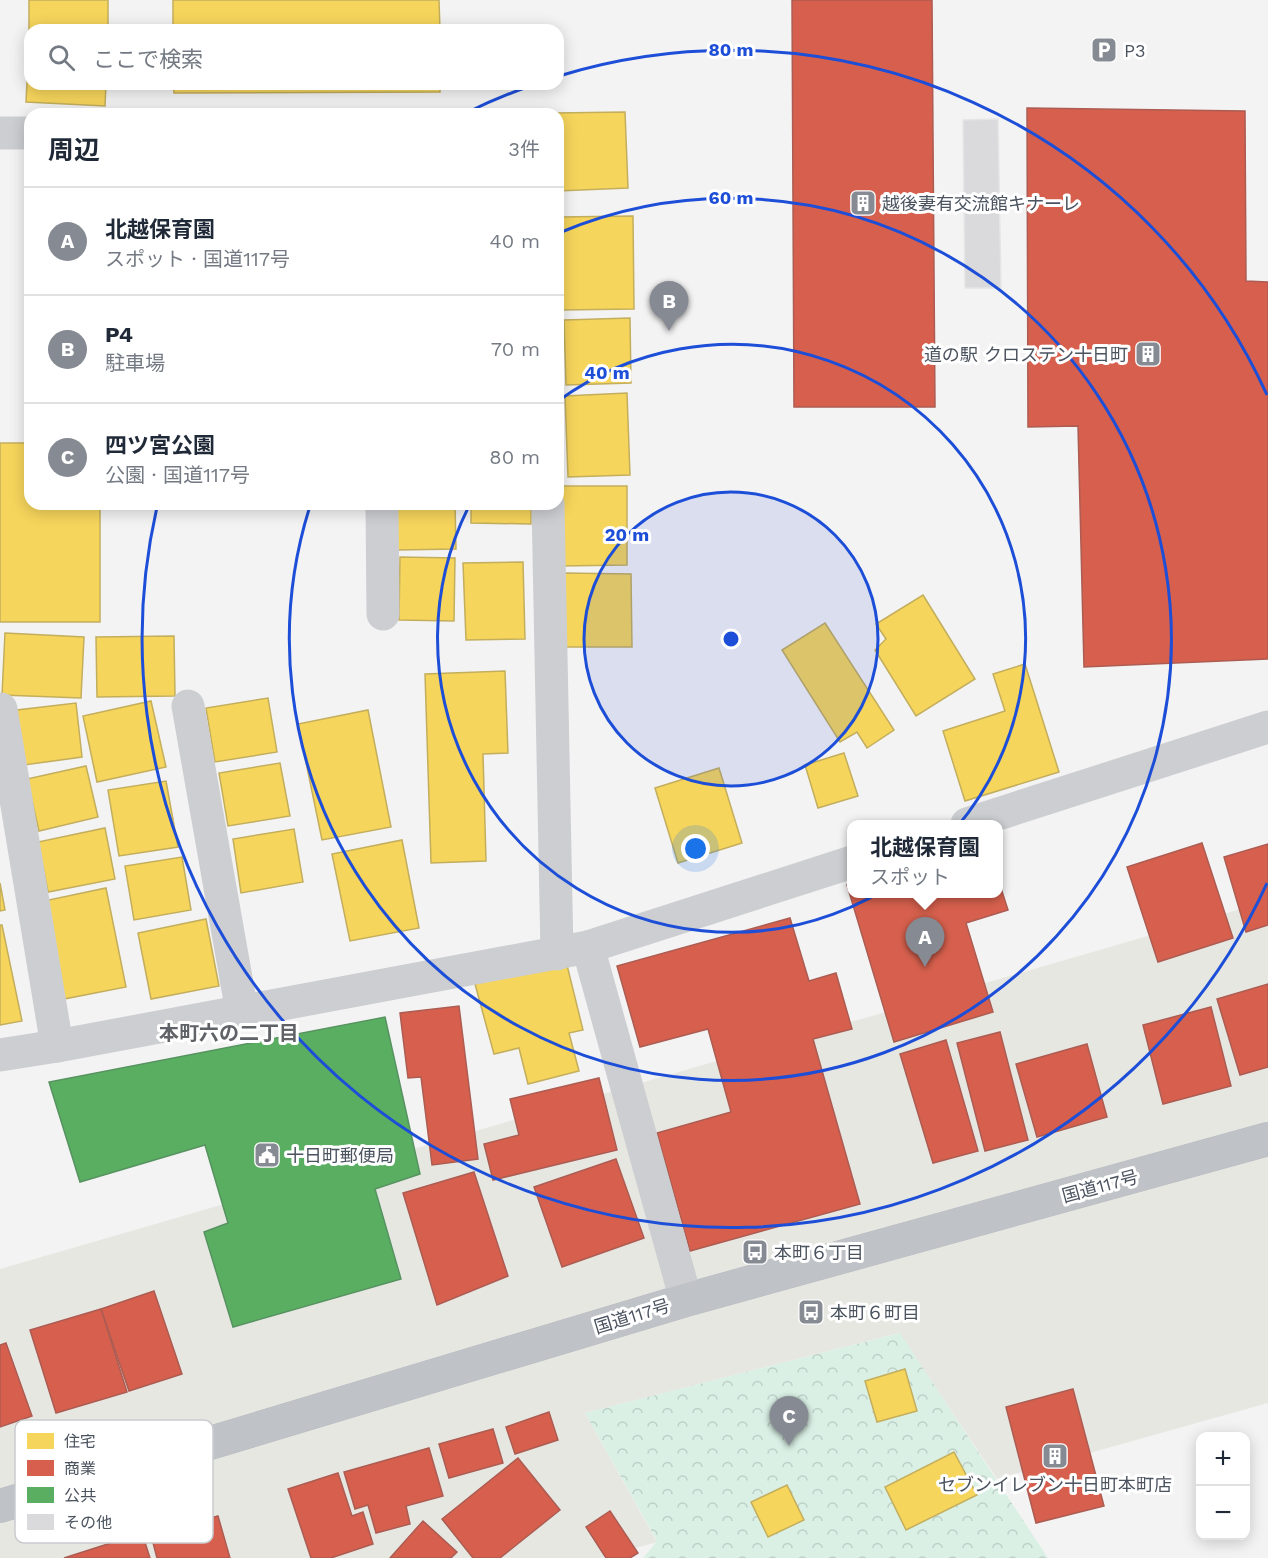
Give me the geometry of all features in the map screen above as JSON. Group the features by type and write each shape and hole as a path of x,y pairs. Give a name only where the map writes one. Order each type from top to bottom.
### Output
{"highway":[{"name":"国道117号","path":"213,1442 686,1300 1268,1139"},
{"name":"国道117号","path":"0,1506 15,1501"}],"street":[{"path":"0,133 24,133"},
{"path":"382,510 383,614"},
{"path":"548,510 557,954"},
{"path":"188,706 242,1012"},
{"path":"0,710 57,1046"},
{"path":"982,820 1268,727"},
{"path":"0,1054 57,1046 557,954 588,947 847,864"},
{"path":"588,947 686,1300"}],"shaded area":[{"path":"1268,901 1268,1403 997,1479 899,1333 585,1413 657,1542 601,1558 0,1558 0,1269"}],"green space":[{"path":"900,1333 1048,1558 643,1558 657,1541 585,1413"}],"building: 住宅":[{"path":"29,0 108,0 108,24 29,24"},
{"path":"173,0 439,0 440,24 173,24"},
{"path":"27,90 106,90 105,106 26,102"},
{"path":"174,90 440,90 440,92 174,93"},
{"path":"625,112 628,188 564,191 564,113"},
{"path":"633,216 634,309 564,310 564,217"},
{"path":"630,318 631,383 566,385 564,320"},
{"path":"627,393 630,475 568,477 565,396"},
{"path":"0,443 24,443 24,510 100,510 100,622 0,622"},
{"path":"564,486 627,486 627,565 561,566 561,510 564,510"},
{"path":"396,510 455,510 456,549 397,550"},
{"path":"471,510 531,510 531,524 471,523"},
{"path":"400,557 455,558 454,621 399,620"},
{"path":"523,562 525,639 466,640 463,563"},
{"path":"564,573 631,574 632,647 563,647"},
{"path":"923,595 975,679 916,716 875,650 886,639 876,624"},
{"path":"825,623 894,730 867,748 857,732 840,742 782,650"},
{"path":"5,633 84,637 81,698 2,695"},
{"path":"174,636 175,696 97,697 96,637"},
{"path":"1025,664 1059,772 965,801 943,731 1005,711 993,674"},
{"path":"505,671 508,753 483,754 486,861 431,863 425,674"},
{"path":"268,698 277,752 215,762 206,708"},
{"path":"151,701 166,767 97,782 83,716"},
{"path":"76,703 82,757 24,765 17,710"},
{"path":"368,710 391,827 322,840 298,724"},
{"path":"844,753 858,796 818,808 805,765"},
{"path":"280,763 290,816 228,826 219,773"},
{"path":"86,766 98,817 39,831 27,779"},
{"path":"719,768 742,843 678,863 655,788"},
{"path":"166,781 178,847 119,856 108,790"},
{"path":"105,828 115,879 48,892 38,842"},
{"path":"294,829 303,882 241,893 233,839"},
{"path":"402,840 419,928 350,941 332,854"},
{"path":"182,857 191,910 134,920 125,866"},
{"path":"0,883 5,910 0,911"},
{"path":"106,888 126,987 64,999 44,901"},
{"path":"206,919 219,986 151,999 138,933"},
{"path":"0,925 2,925 22,1021 0,1025"},
{"path":"566,961 583,1030 569,1033 579,1071 528,1084 519,1048 494,1054 475,984"},
{"path":"905,1369 917,1411 877,1422 865,1381"},
{"path":"954,1452 977,1495 906,1530 885,1487"},
{"path":"787,1485 804,1520 768,1537 751,1502"}],"building: 商業":[{"name":"越後妻有交流館キナーレ","path":"792,0 932,0 935,407 794,407"},
{"name":"道の駅 クロステン十日町","path":"1027,108 1245,111 1246,281 1268,282 1268,659 1084,667 1078,426 1028,427"},
{"path":"1202,843 1233,938 1158,962 1127,867"},
{"path":"1268,844 1268,925 1246,932 1224,857"},
{"path":"1003,894 1008,910 966,923 993,1012 894,1042 851,898 1003,898"},
{"path":"790,918 809,981 836,973 852,1029 813,1039 860,1204 690,1251 657,1133 731,1112 708,1029 640,1047 617,966"},
{"path":"1268,984 1268,1067 1240,1075 1217,999"},
{"path":"459,1006 478,1159 432,1165 421,1077 408,1078 400,1013"},
{"path":"1211,1007 1231,1086 1163,1104 1143,1025"},
{"path":"1000,1032 1028,1140 985,1151 957,1043"},
{"path":"946,1040 978,1151 933,1163 900,1054"},
{"path":"1087,1044 1107,1117 1037,1137 1016,1064"},
{"path":"599,1078 617,1150 493,1180 484,1144 519,1135 510,1099"},
{"path":"616,1159 644,1238 562,1267 534,1187"},
{"path":"474,1172 508,1276 437,1305 403,1193"},
{"path":"154,1291 182,1374 129,1391 101,1309"},
{"path":"101,1309 127,1392 56,1413 30,1330"},
{"path":"6,1343 32,1416 0,1427 0,1345"},
{"name":"セブンイレブン十日町本町店","path":"1073,1389 1104,1506 1036,1523 1006,1407"},
{"path":"549,1412 558,1440 515,1454 506,1427"},
{"path":"493,1429 503,1463 449,1478 439,1444"},
{"path":"429,1448 443,1496 406,1506 410,1524 376,1533 368,1505 355,1509 344,1472"},
{"path":"518,1458 560,1510 500,1558 473,1558 442,1519"},
{"path":"338,1473 352,1516 363,1512 373,1544 331,1558 311,1558 288,1489"},
{"path":"610,1511 638,1553 630,1558 606,1558 586,1527"},
{"path":"218,1516 230,1558 157,1558 153,1543 213,1543 213,1517"},
{"path":"423,1521 457,1552 451,1558 390,1558"},
{"path":"111,1543 145,1543 150,1558 64,1558"}],"building: 公共":[{"path":"385,1017 420,1174 375,1189 401,1279 233,1327 204,1232 228,1223 205,1145 80,1182 49,1082"}],"building: その他":[{"path":"998,119 1001,288 965,288 963,120"}],"place":[{"name":"P3","path":"1104,50"},
{"name":"越後妻有交流館キナーレ","path":"863,203"},
{"name":"P4","path":"669,331"},
{"name":"道の駅 クロステン十日町","path":"1148,354"},
{"name":"北越保育園","path":"925,967"},
{"name":"十日町郵便局","path":"267,1155"},
{"name":"本町６丁目","path":"755,1252"},
{"name":"本町６町目","path":"811,1312"},
{"name":"四ツ宮公園","path":"789,1446"},
{"name":"セブンイレブン十日町本町店","path":"1055,1456"}],"district":[{"name":"本町六の二丁目","path":"229,1033"}]}
